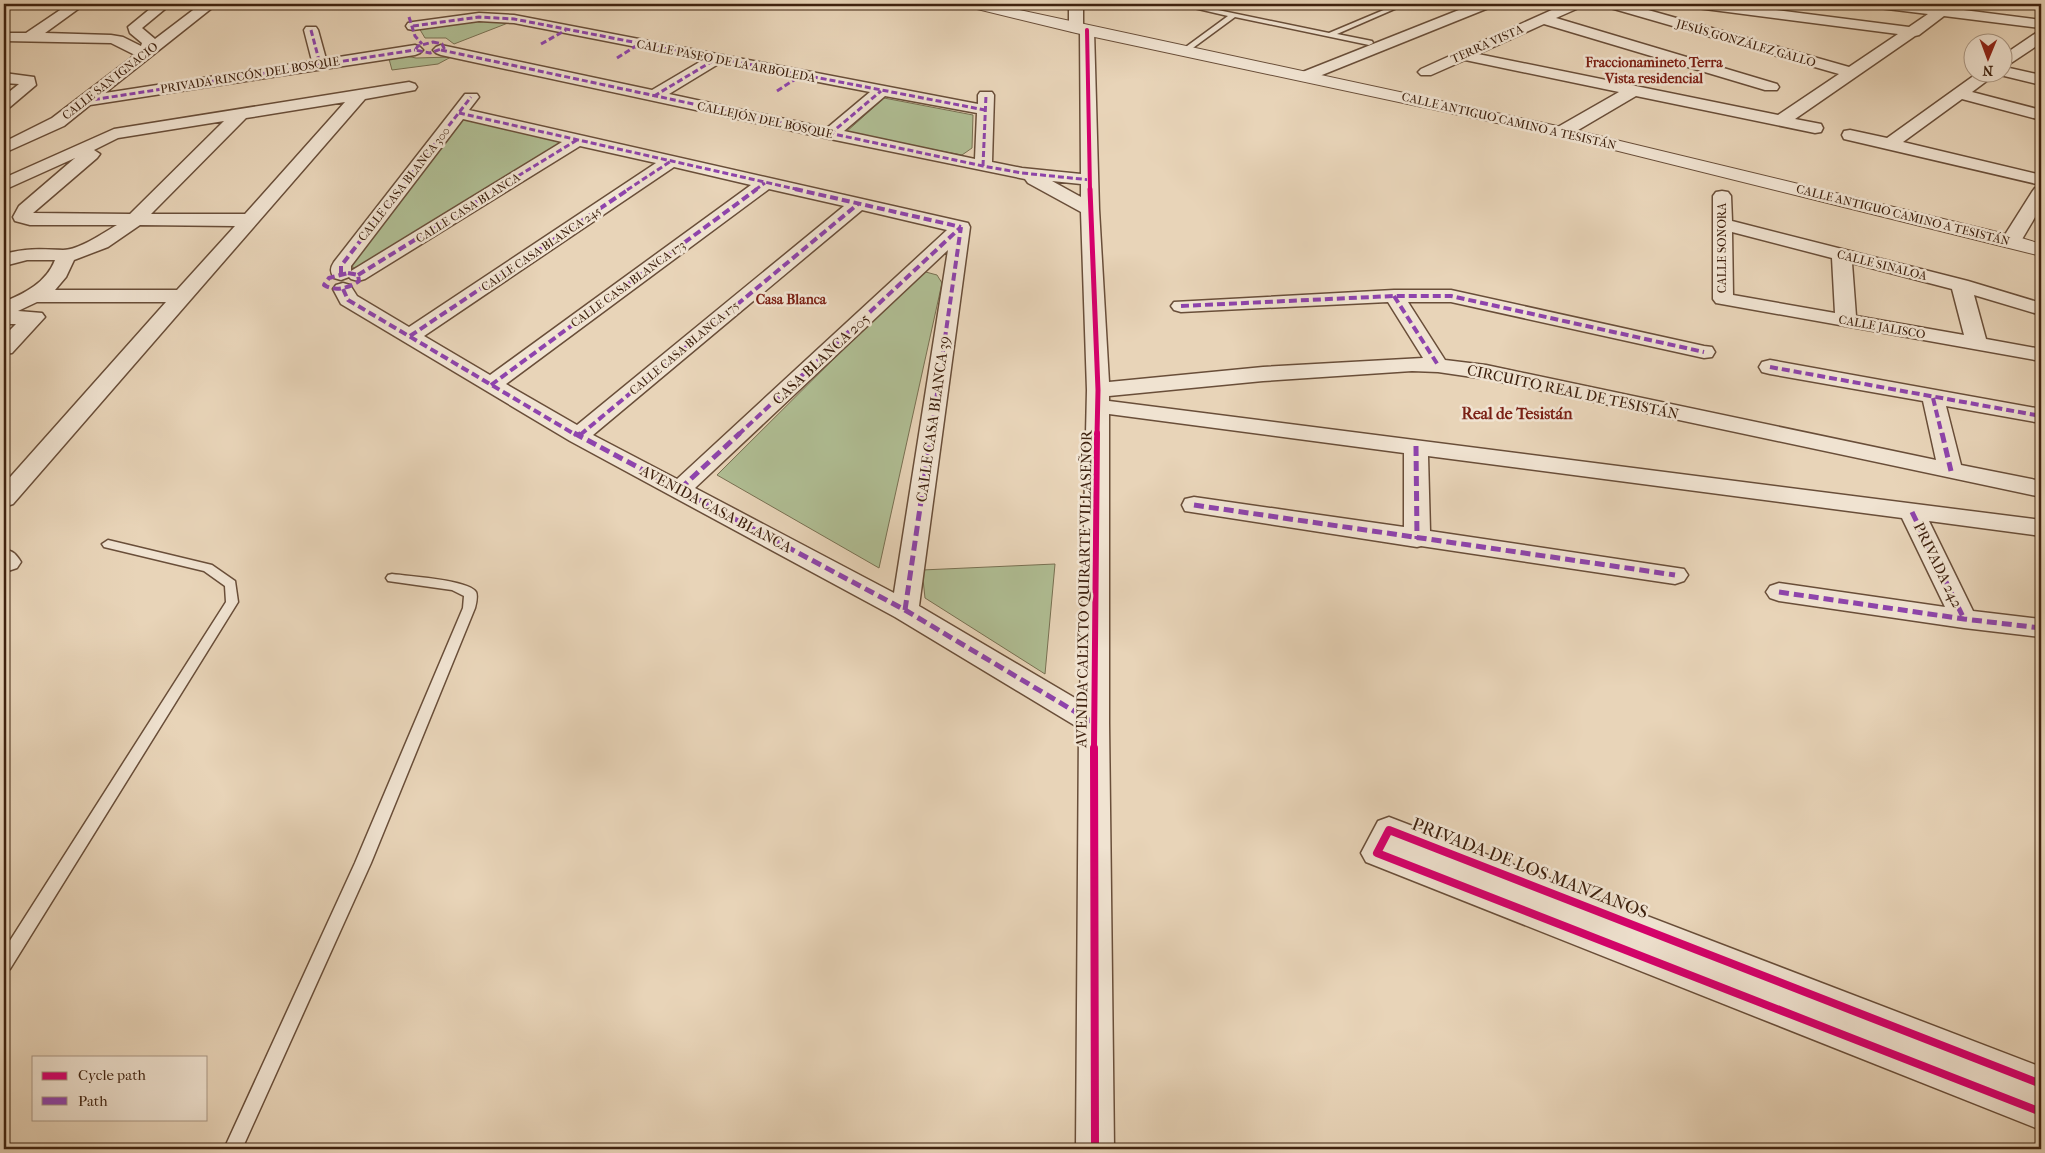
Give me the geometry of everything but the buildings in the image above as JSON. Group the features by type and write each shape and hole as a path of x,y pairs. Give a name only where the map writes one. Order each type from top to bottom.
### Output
{"street":[{"path":"30,37 78,4"},
{"path":"4,37 111,38 145,54 150,42 135,30 135,27 164,4"},
{"name":"CALLE SAN IGNACIO","path":"4,148 58,122 210,4"},
{"name":"CALLE ANTIGUO CAMINO A TESISTÁN","path":"974,4 1081,29 1562,132 2011,241 2041,250"},
{"name":"AVENIDA CALIXTO QUIRARTE VILLASEÑOR","path":"1076,4 1081,29 1091,180 1090,209 1098,398 1094,723 1095,1149"},
{"path":"1306,76 1486,4"},
{"name":"TERRA VISTA","path":"1426,72 1576,4"},
{"name":"JESÚS GONZÁLEZ GALLO","path":"1612,4 1852,73"},
{"path":"1697,4 1914,32"},
{"path":"1879,4 1941,8 2041,24"},
{"path":"1781,121 1890,49 1914,32 1941,8"},
{"path":"1758,12 1852,38"},
{"name":"CALLE PASEO DE LA ARBOLEDA","path":"418,47 411,22 498,17 881,91 985,103 983,166"},
{"path":"1543,19 1771,87 1735,111"},
{"path":"311,30 320,64"},
{"path":"541,44 566,30"},
{"path":"2012,59 2035,46 2041,36"},
{"path":"617,58 640,44"},
{"path":"1871,44 1890,49"},
{"name":"PRIVADA RINCÓN DEL BOSQUE","path":"85,101 418,47 426,53 441,50"},
{"name":"CALLEJÓN DEL BOSQUE","path":"441,50 983,166 1022,173 1091,180"},
{"path":"1462,55 1815,128"},
{"path":"654,96 716,59"},
{"path":"2012,74 2041,79"},
{"path":"777,91 800,76"},
{"path":"4,78 28,80 28,85 4,104"},
{"path":"1890,144 1976,82"},
{"path":"4,185 114,134 410,87"},
{"path":"1562,132 1634,90"},
{"path":"830,134 881,91"},
{"path":"1960,94 2041,115"},
{"path":"4,499 360,95"},
{"name":"CALLE CASA BLANCA 300","path":"347,279 341,266 471,97"},
{"path":"458,113 961,227"},
{"path":"4,260 16,256 47,252 66,256 101,243 128,226 240,114"},
{"path":"114,134 26,210 22,217 30,219 250,220"},
{"path":"1850,135 2041,180"},
{"name":"CALLE CASA BLANCA","path":"347,279 577,140"},
{"name":"CALLE CASA BLANCA 245","path":"410,336 671,161"},
{"path":"1022,173 1090,209"},
{"name":"CALLE CASA BLANCA 173","path":"491,385 765,182"},
{"path":"2011,241 2041,192"},
{"name":"CALLE SONORA","path":"1722,196 1723,299"},
{"name":"CALLE CASA BLANCA 175","path":"578,436 858,204"},
{"name":"CALLE SINALOA","path":"1723,224 1960,285 2041,309"},
{"name":"CASA BLANCA 205","path":"680,489 961,227"},
{"name":"CALLE CASA BLANCA 39","path":"905,610 961,227"},
{"path":"1842,255 1846,320"},
{"path":"4,310 35,296 53,282 62,270 66,256"},
{"name":"AVENIDA CASA BLANCA","path":"347,279 348,300 491,385 578,436 905,610 1094,723"},
{"path":"1960,285 1976,344"},
{"path":"35,296 182,296"},
{"path":"4,348 35,317 62,296"},
{"path":"1394,296 1438,365"},
{"path":"1181,306 1394,296 1451,296 1704,352"},
{"name":"CALLE JALISCO","path":"1723,299 2041,355"},
{"path":"4,318 35,317"},
{"name":"CIRCUITO REAL DE TESISTÁN","path":"1098,398 1263,374 1412,364 1438,365 1496,374 1951,472 2041,489"},
{"path":"1770,367 1933,398 2041,416"},
{"path":"1098,398 1416,446 2041,528"},
{"path":"1933,398 1951,472"},
{"path":"1416,446 1417,539"},
{"path":"1194,505 1417,539 1675,575"},
{"name":"PRIVADA 242","path":"1912,512 1964,619"},
{"path":"1779,592 1964,619 2041,628"},
{"name":"PRIVADA DE LOS MANZANOS","path":"2041,1084 1389,830 1377,853 2041,1112"}],"lane":[{"path":"859,6 869,4"},
{"path":"1180,4 1369,43"},
{"path":"1330,35 1403,4"},
{"path":"1186,51 1234,16"},
{"path":"4,964 232,602 231,584 208,568 108,544"},
{"path":"233,1149 363,863 469,608 471,594 456,586 392,578"}],"green space":[{"path":"486,18 508,23 454,44 446,38 425,38 419,28"},
{"path":"406,56 416,58 451,57 438,64 392,70 389,59"},
{"path":"884,98 973,115 972,148 962,155 845,133"},
{"path":"462,119 563,142 368,264 353,268 352,263"},
{"path":"922,271 937,275 942,283 879,568 717,475"},
{"path":"1055,564 1045,674 925,598 922,570"}],"marked path":[{"path":"409,17 415,36 422,44"},
{"path":"413,26 479,17 514,19 985,110"},
{"path":"311,30 320,64"},
{"path":"541,44 566,30"},
{"path":"433,42 442,44 444,48 430,53 422,53 415,50 418,46 433,42"},
{"path":"617,58 639,44"},
{"path":"85,101 415,50"},
{"path":"441,50 983,166 1022,173 1091,180"},
{"path":"654,96 716,59"},
{"path":"777,91 800,76"},
{"path":"830,134 881,91"},
{"path":"983,166 986,95"},
{"path":"341,274 341,266 471,97"},
{"path":"459,113 961,227"},
{"path":"358,275 577,140"},
{"path":"410,336 671,161"},
{"path":"491,385 765,183"},
{"path":"578,436 858,204"},
{"path":"680,489 961,227"},
{"path":"905,610 961,227"},
{"path":"348,273 358,275 359,281 350,287 330,289 324,285 329,278 348,273"},
{"path":"343,289 348,300 578,436 905,610 1094,723"},
{"path":"1394,296 1438,365"},
{"path":"1181,306 1394,296 1451,296 1704,352"},
{"path":"1770,367 2041,416"},
{"path":"1933,398 1951,471"},
{"path":"1416,446 1417,539"},
{"path":"1194,505 1675,575"},
{"path":"1912,512 1964,619"},
{"path":"1779,592 1964,619 2041,628"}],"cycle path":[{"path":"1087,30 1090,209 1098,390 1094,723 1095,1149"},
{"path":"2041,1084 1389,830 1377,853 2041,1112"}],"district":[{"name":"Fraccionamineto Terra Vista residencial","path":"1654,70"},
{"name":"Casa Blanca","path":"791,299"},
{"name":"Real de Tesistán","path":"1517,413"}]}
